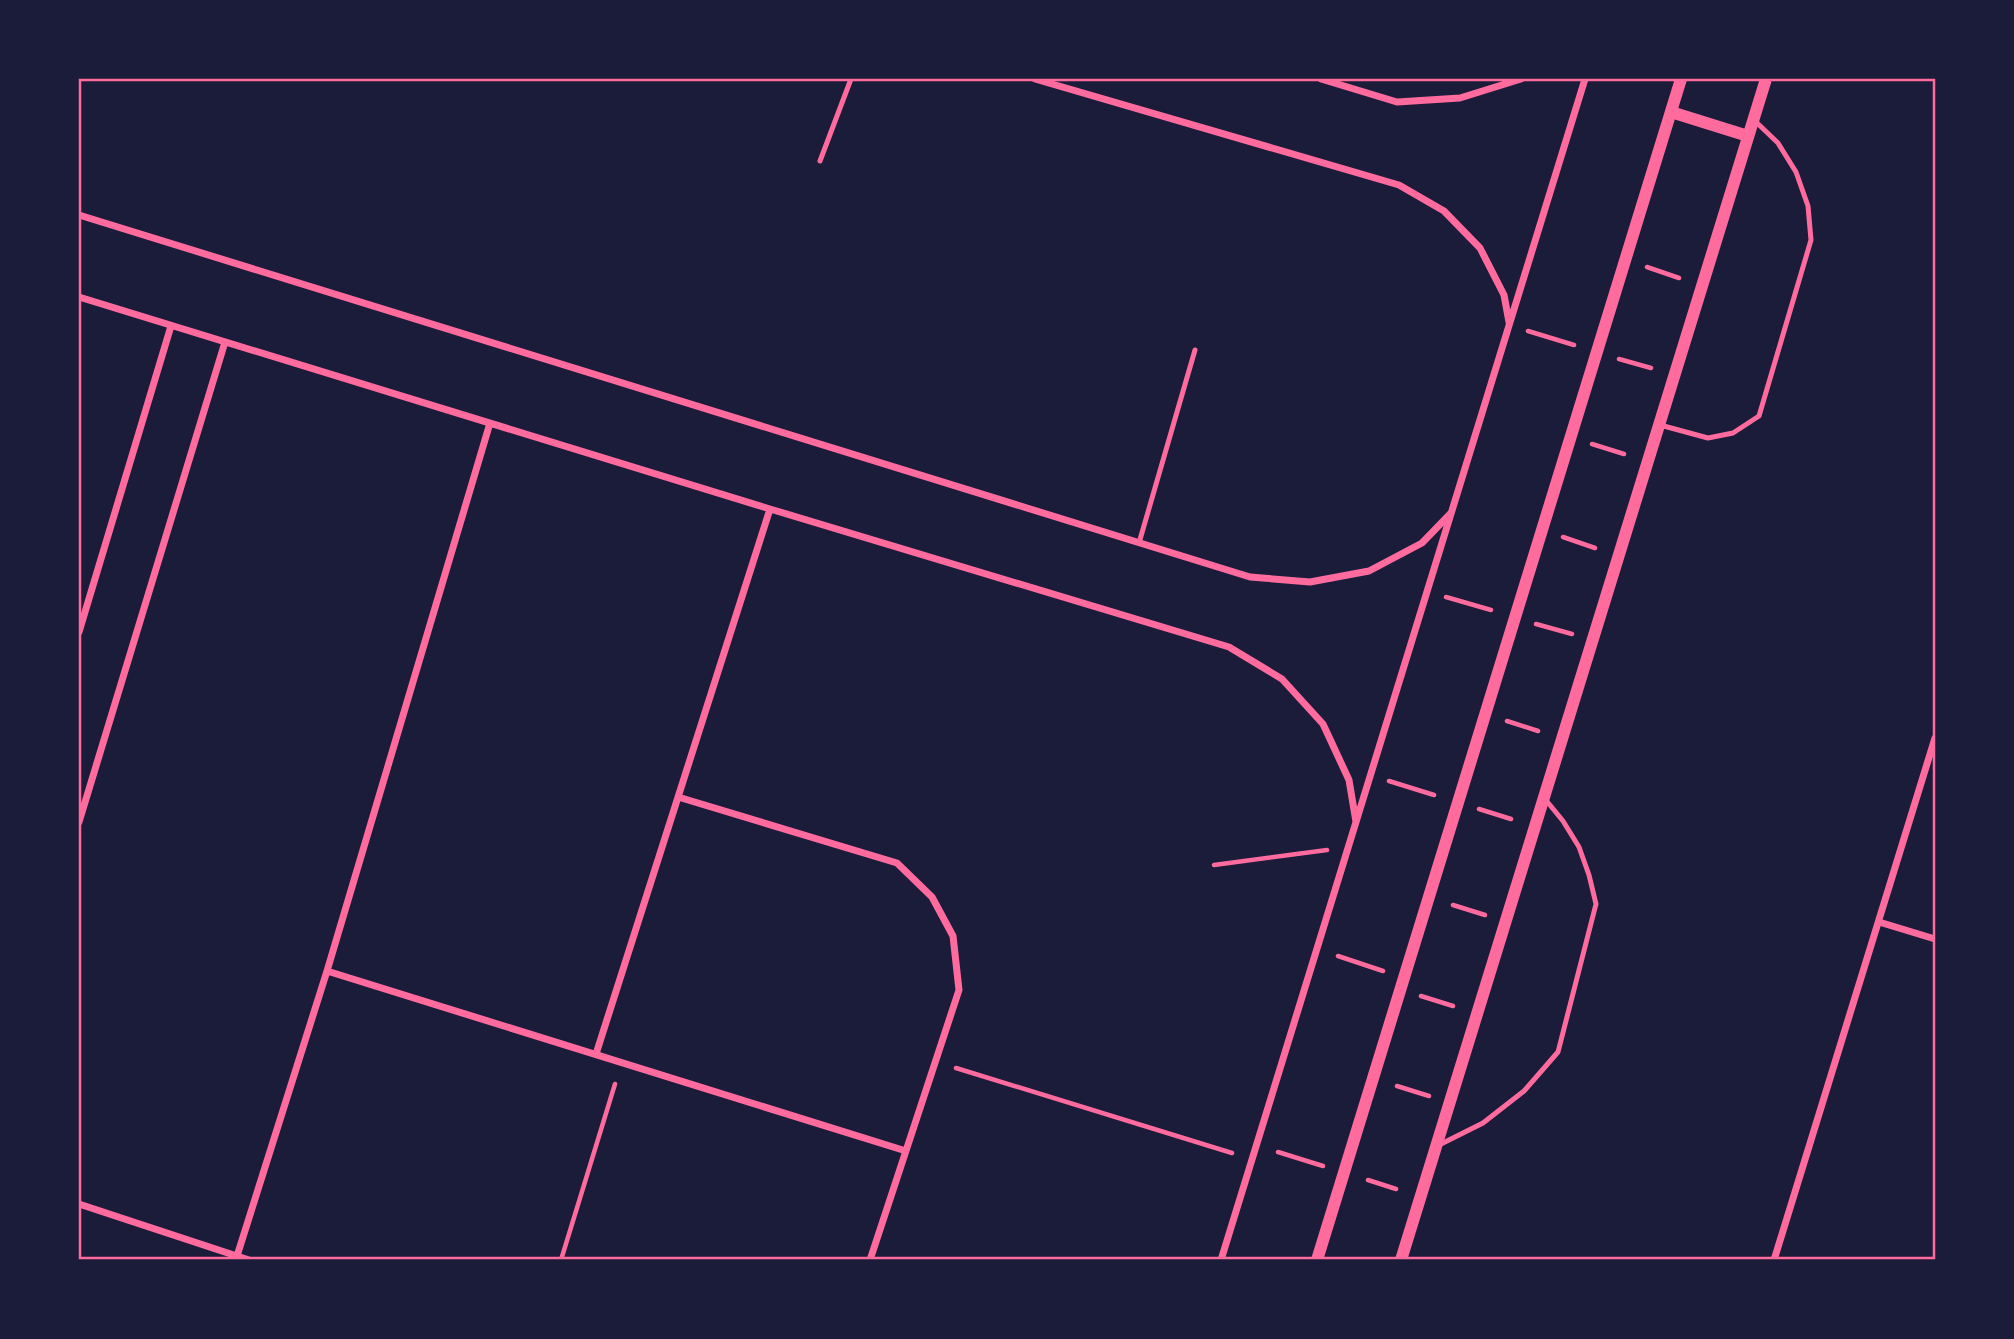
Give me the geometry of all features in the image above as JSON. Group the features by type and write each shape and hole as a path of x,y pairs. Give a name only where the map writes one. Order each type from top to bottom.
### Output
{"street":[{"path":"1035,79 1399,185 1444,211 1480,248 1504,295 1509,325"},
{"path":"1321,79 1398,102 1460,98 1521,79"},
{"path":"1221,1260 1585,79"},
{"path":"1317,1260 1681,79"},
{"path":"1401,1260 1766,79"},
{"path":"1671,112 1748,136"},
{"path":"79,215 1250,577 1310,582 1368,571 1422,542 1451,513"},
{"path":"79,297 1229,647 1282,679 1322,724 1349,780 1356,822"},
{"path":"79,632 171,326"},
{"path":"79,822 225,342"},
{"path":"237,1256 327,971 490,423"},
{"path":"596,1054 769,509"},
{"path":"1774,1260 1935,738"},
{"path":"678,797 897,863 932,897 953,936 959,990 870,1260"},
{"path":"1878,922 1935,939"},
{"path":"327,971 906,1151"},
{"path":"79,1203 248,1260"}],"lane":[{"path":"820,161 851,79"},
{"path":"1660,425 1708,438 1733,433 1759,416 1811,240 1808,205 1796,172 1778,143 1753,119"},
{"path":"1139,543 1195,350"},
{"path":"1436,1146 1483,1123 1524,1091 1558,1052 1596,904 1578,847 1563,821 1544,797"}],"path":[{"path":"1625,261 1703,285"},
{"path":"1571,437 1648,461"},
{"path":"1542,531 1619,555"},
{"path":"1485,714 1562,739"},
{"path":"1214,865 1348,846"},
{"path":"1429,897 1506,921"},
{"path":"1317,949 1477,1014"},
{"path":"561,1260 622,1062"},
{"path":"935,1062 1252,1159"},
{"path":"1373,1078 1450,1102"}]}
